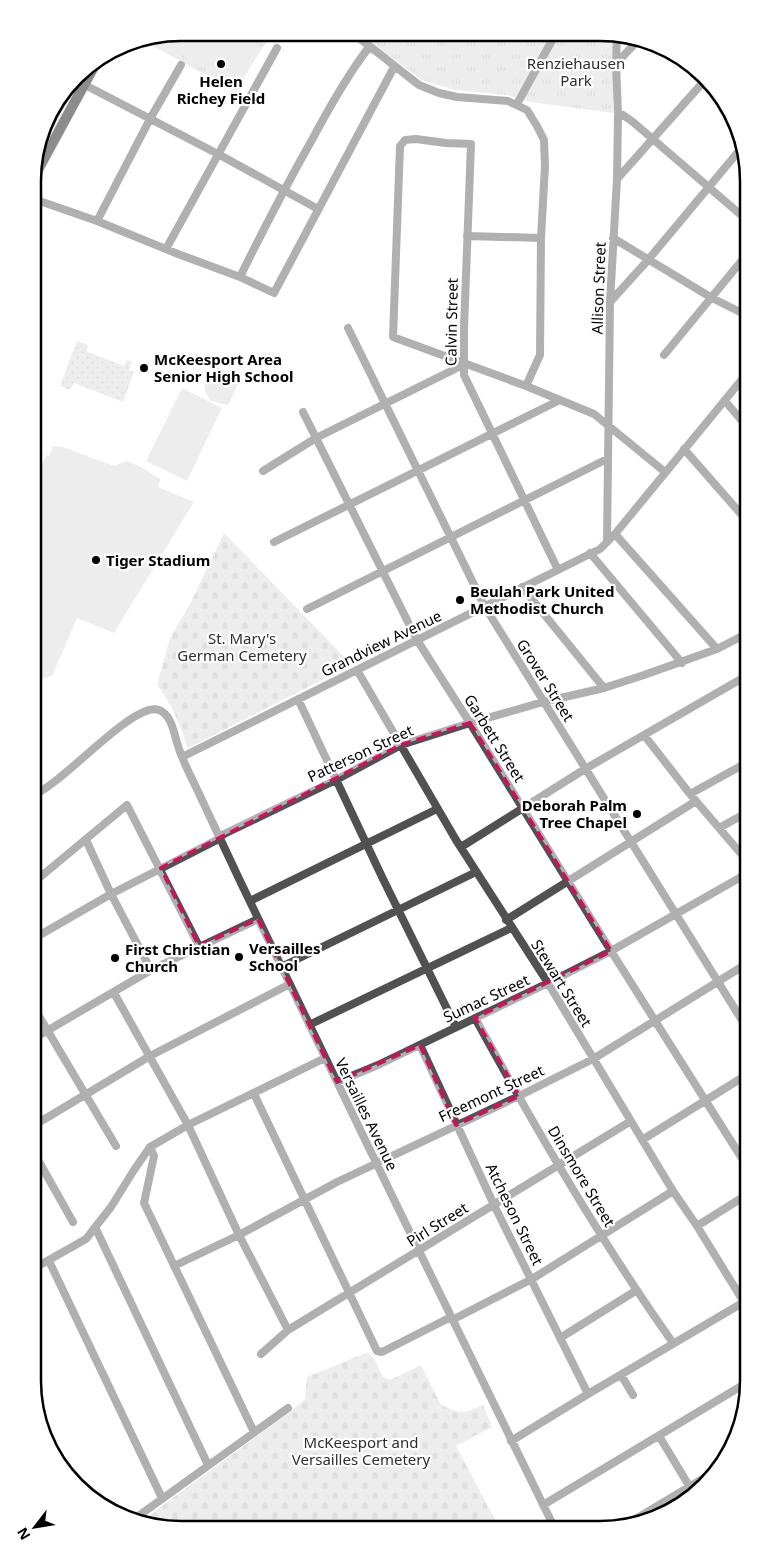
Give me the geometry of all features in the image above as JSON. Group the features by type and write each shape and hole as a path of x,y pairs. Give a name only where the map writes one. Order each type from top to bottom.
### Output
{"main road":[{"path":"42,162 89,76"}],"street":[{"path":"362,41 394,67 419,84 439,93 457,97 508,101 517,104 527,110 532,116 544,140 540,355 526,386"},
{"path":"517,104 552,41"},
{"name":"Allison Street","path":"607,542 610,302 617,180 618,42"},
{"path":"616,64 633,46"},
{"path":"240,277 283,191 350,72 369,47"},
{"path":"166,250 277,48"},
{"path":"97,221 150,119 181,65"},
{"path":"42,202 97,221 274,292 394,67"},
{"path":"85,84 318,209"},
{"path":"617,180 701,85"},
{"path":"618,114 633,122 740,214"},
{"name":"Calvin Street","path":"465,364 393,337 400,146 405,140 416,139 471,144 464,328 465,364 464,375 558,570"},
{"path":"610,302 648,260 737,154"},
{"path":"467,236 541,238"},
{"path":"613,238 712,298 740,312"},
{"path":"664,355 740,263"},
{"name":"Grover Street","path":"348,328 485,607 739,1016"},
{"path":"263,472 316,438 465,364 526,386 558,401 594,414 665,472"},
{"name":"Grandview Avenue","path":"182,757 600,549 615,534 740,382"},
{"path":"274,542 558,401"},
{"path":"725,401 740,418"},
{"name":"Garbett Street","path":"303,412 417,640 739,1154"},
{"path":"684,449 740,513"},
{"path":"307,609 608,460"},
{"path":"615,534 717,649"},
{"path":"590,553 682,662"},
{"path":"522,587 604,688"},
{"name":"Patterson Street","path":"41,934 111,894 261,815 336,780 401,746 470,723 543,702 604,688 682,662 740,638"},
{"name":"Stewart Street","path":"356,670 460,848 548,983 673,1192 697,1226 739,1293"},
{"path":"460,848 585,768 740,680"},
{"path":"298,698 456,1027"},
{"name":"Versailles Avenue","path":"41,792 52,785 94,746 141,713 151,708 160,710 170,720 182,757 258,919 550,1521"},
{"path":"644,735 690,794 739,852"},
{"path":"690,794 740,767"},
{"path":"506,920 568,880 632,843 696,801"},
{"path":"41,875 127,805 199,946"},
{"path":"250,901 437,809"},
{"path":"719,828 739,817"},
{"path":"86,840 111,894 151,970"},
{"path":"281,967 476,872"},
{"name":"Sumac Street","path":"337,1082 420,1045 548,983 611,951 739,878"},
{"path":"41,1034 151,970 258,919"},
{"path":"309,1025 511,928"},
{"name":"Freemont Street","path":"174,1266 239,1235 304,1199 376,1163 593,1059 739,968"},
{"path":"41,1121 150,1056 290,984"},
{"path":"114,993 188,1125 239,1235 288,1330"},
{"name":"Dinsmore Street","path":"476,1018 559,1166 637,1290 673,1343"},
{"path":"41,1021 116,1146"},
{"name":"Atcheson Street","path":"420,1045 494,1205 588,1394"},
{"path":"41,1265 86,1239 111,1207 150,1147 188,1125 325,1058"},
{"path":"642,1140 739,1079"},
{"path":"254,1094 376,1351 382,1352 532,1279 673,1192"},
{"name":"Pirl Street","path":"260,1354 288,1330 631,1121"},
{"path":"150,1147 154,1156 144,1204 254,1432"},
{"path":"41,1166 73,1222"},
{"path":"697,1226 739,1200"},
{"path":"95,1227 208,1465"},
{"path":"49,1261 162,1498"},
{"path":"560,1338 637,1290"},
{"path":"511,1441 673,1343 739,1310"},
{"path":"621,1375 633,1395"},
{"path":"543,1506 739,1387"},
{"path":"140,1514 288,1408"},
{"path":"659,1436 690,1487"}],"highlighted area":[{"path":"470,723 611,951 475,1018 519,1096 456,1125 420,1045 337,1082 258,919 199,946 161,868 401,745"}],"green space":[{"name":"Helen Richey Field","path":"181,41 267,41 235,91 151,45"},
{"name":"Helen Richey Field","path":"257,41 233,83 160,43"},
{"name":"Renziehausen Park","path":"369,41 613,42 613,113 530,102 507,95 455,90 422,80"},
{"path":"74,92 48,139 60,111"},
{"path":"77,341 88,345 86,351 124,366 127,360 132,361 129,370 134,372 123,402 74,383 70,390 60,386"},
{"path":"215,366 237,377 239,382 229,404 226,405 211,401 206,392 206,379"},
{"path":"182,388 222,408 187,481 146,461"},
{"name":"Tiger Stadium","path":"53,446 63,447 114,466 127,461 160,479 158,487 194,502 114,633 77,618 52,676 42,679 42,466 46,455 49,456"},
{"name":"St. Mary's German Cemetery","path":"224,533 352,665 188,748 175,715 157,685 170,638 190,604"},
{"name":"McKeesport and Versailles Cemetery","path":"368,1352 375,1360 383,1377 390,1380 421,1365 441,1405 455,1411 466,1412 483,1405 492,1427 456,1446 496,1521 181,1521 148,1517 295,1408 305,1399 307,1377"}],"place":[{"name":"Helen Richey Field","path":"221,64"},
{"name":"McKeesport Area Senior High School","path":"144,368"},
{"name":"Tiger Stadium","path":"96,560"},
{"name":"Beulah Park United Methodist Church","path":"460,600"},
{"name":"Deborah Palm Tree Chapel","path":"637,814"},
{"name":"Versailles School","path":"239,957"},
{"name":"First Christian Church","path":"115,958"}]}
